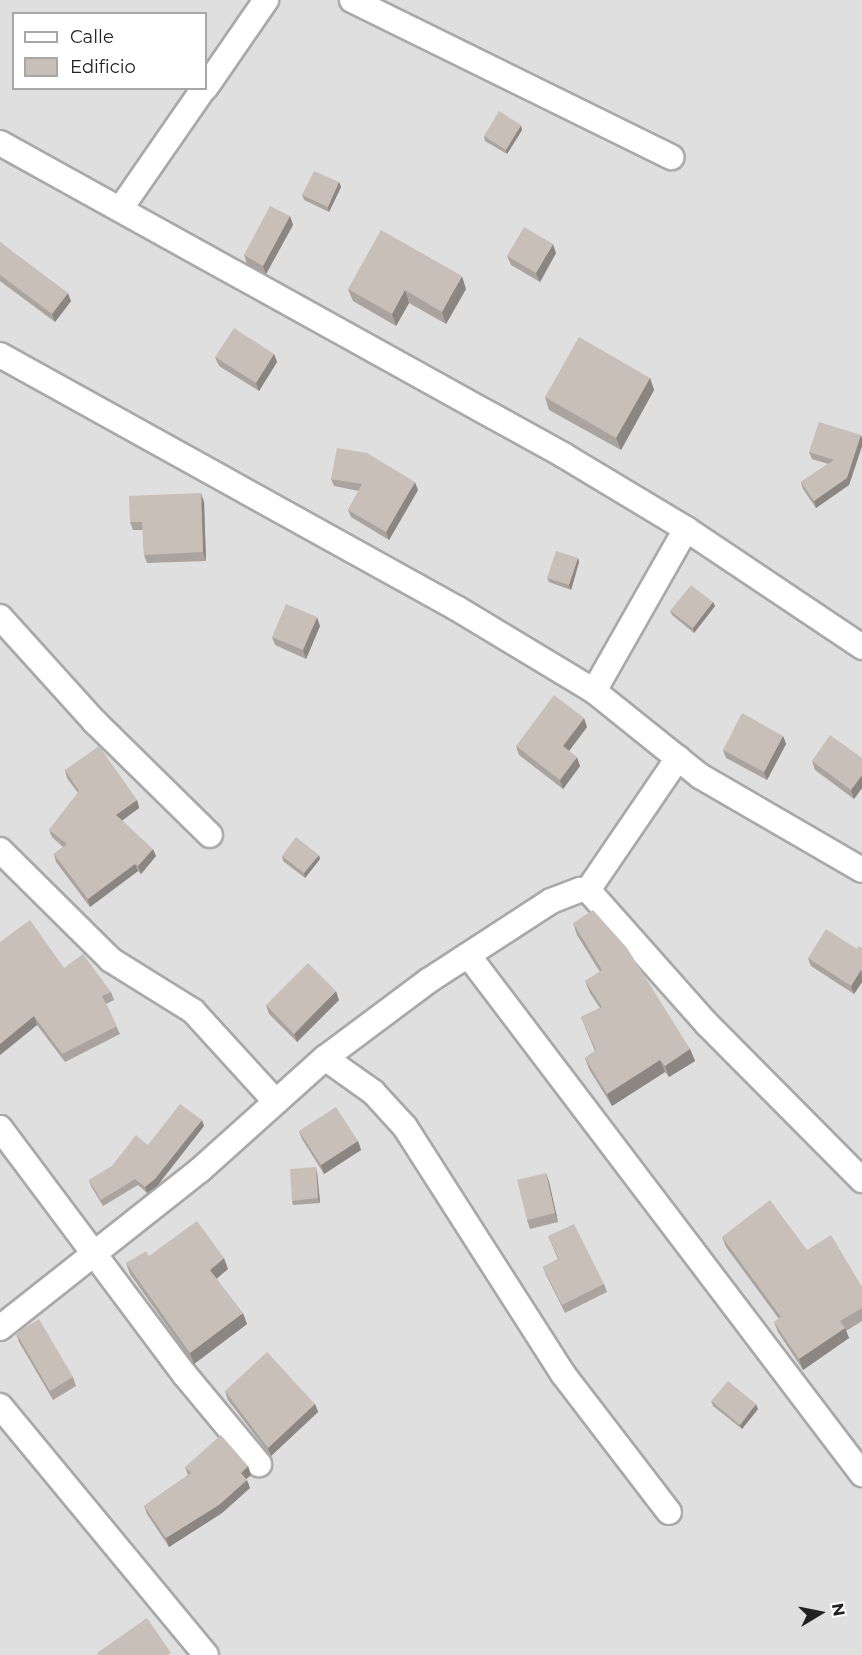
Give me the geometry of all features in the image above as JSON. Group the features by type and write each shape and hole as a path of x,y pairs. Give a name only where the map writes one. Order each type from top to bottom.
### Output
{"street":[{"path":"207,85 266,0"},
{"path":"352,0 671,157"},
{"path":"121,208 204,90"},
{"path":"0,143 121,208 337,333 563,454 686,529 862,647"},
{"path":"0,355 458,609 594,691 700,776 862,870"},
{"path":"594,691 686,529"},
{"path":"0,617 95,722 210,835"},
{"path":"588,890 678,758"},
{"path":"0,850 111,960 193,1011 276,1102"},
{"path":"0,1328 200,1170 325,1058 468,955 551,901 573,891 588,890"},
{"path":"588,890 707,1024 862,1180"},
{"path":"468,955 862,1474"},
{"path":"325,1058 373,1092 405,1127 563,1374 669,1512"},
{"path":"0,1128 185,1375 259,1464"},
{"path":"0,1406 206,1655"}],"shaded area":[{"path":"0,0 862,0 862,1655 0,1655"}],"building":[{"path":"499,111 521,125 506,150 484,136"},
{"path":"314,171 339,182 328,207 302,195"},
{"path":"270,206 290,216 263,266 244,255"},
{"path":"524,227 553,244 536,273 507,256"},
{"path":"381,230 462,276 442,312 405,290 392,314 348,289"},
{"path":"0,242 68,293 52,314 0,275"},
{"path":"234,328 274,354 256,383 215,357"},
{"path":"579,337 650,378 616,438 545,397"},
{"path":"819,422 861,435 847,478 814,501 801,482 834,460 809,452"},
{"path":"337,448 367,453 415,482 386,532 348,510 362,484 331,479"},
{"path":"201,493 203,552 144,555 142,522 130,522 129,496"},
{"path":"556,551 578,558 569,585 547,578"},
{"path":"691,585 713,602 693,628 670,611"},
{"path":"286,604 317,617 303,650 272,637"},
{"path":"554,695 584,718 563,746 577,757 560,780 516,746"},
{"path":"742,713 783,736 764,772 723,750"},
{"path":"830,735 862,758 862,775 851,790 812,761"},
{"path":"99,746 137,800 116,815 153,849 138,866 135,864 88,899 54,854 67,844 49,830 79,791 65,770"},
{"path":"296,837 319,855 304,873 282,856"},
{"path":"593,910 627,948 690,1049 665,1066 660,1060 607,1094 585,1058 596,1050 581,1017 602,1007 585,981 602,970 573,923"},
{"path":"30,920 64,968 83,954 111,992 102,996 117,1026 62,1054 34,1016 0,1044 0,942"},
{"path":"826,929 857,949 858,946 862,948 862,970 851,986 808,958"},
{"path":"308,963 336,991 294,1034 266,1005"},
{"path":"180,1104 202,1120 155,1179 145,1187 135,1179 101,1200 89,1180 112,1166 136,1135 148,1145"},
{"path":"336,1107 358,1141 321,1165 299,1131"},
{"path":"316,1167 318,1198 292,1201 290,1169"},
{"path":"546,1173 555,1213 527,1220 517,1180"},
{"path":"770,1200 807,1250 831,1235 862,1287 862,1308 840,1321 845,1328 799,1359 774,1322 781,1317 722,1237"},
{"path":"197,1221 224,1258 210,1270 243,1313 190,1353 126,1263 146,1251 149,1256"},
{"path":"574,1224 604,1284 562,1305 543,1267 559,1259 548,1236"},
{"path":"39,1319 73,1377 50,1391 16,1333"},
{"path":"267,1352 315,1404 268,1448 225,1391"},
{"path":"728,1381 756,1404 740,1425 711,1401"},
{"path":"221,1435 248,1466 241,1473 247,1480 219,1505 166,1538 144,1506 191,1473 185,1467"},
{"path":"147,1618 171,1653 168,1655 98,1655 97,1653"}]}
